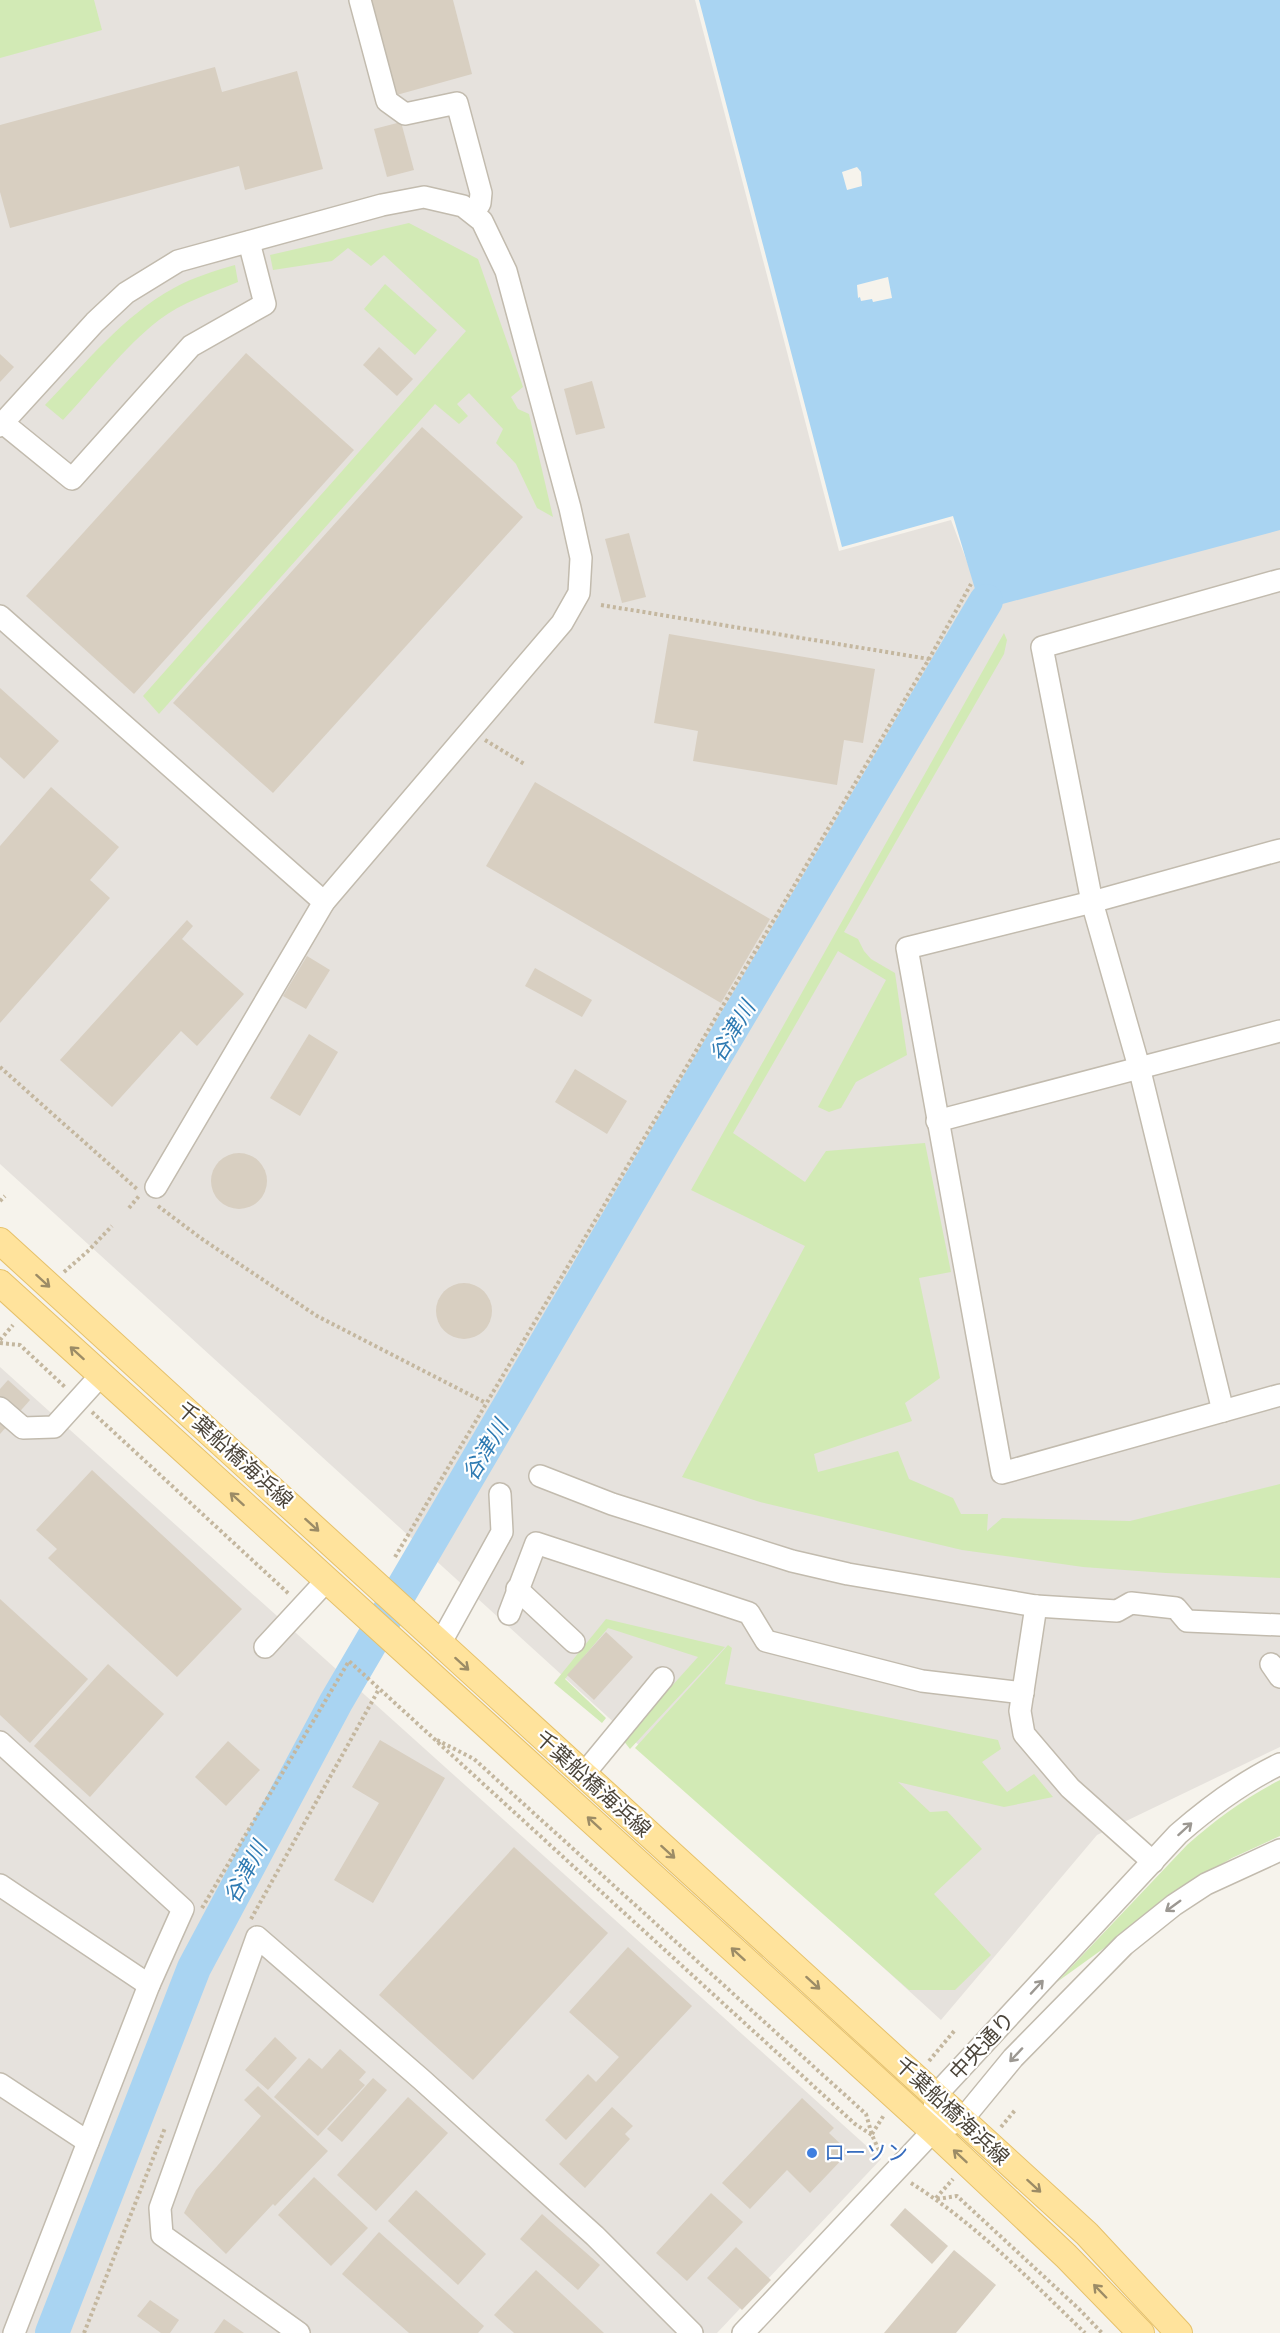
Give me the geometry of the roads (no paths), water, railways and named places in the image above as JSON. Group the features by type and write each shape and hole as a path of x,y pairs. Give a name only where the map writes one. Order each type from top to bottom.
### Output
{"main road":[{"name":"千葉船橋海浜線","path":"4,1251 392,1598 583,1775 1088,2234 1179,2333"},
{"name":"千葉船橋海浜線","path":"0,1282 933,2131 1066,2256 1141,2333"}],"street":[{"path":"360,0 387,101 405,114 457,103 481,194 480,203 474,213"},
{"path":"153,1193 324,902 562,623 579,593 581,558 570,508 506,271 482,221 463,206 423,197 382,205 178,261 126,293 95,322 1,425 72,479 192,346 265,304 249,242"},
{"path":"1223,1411 1139,1067 1092,902 1042,646 1280,580"},
{"path":"0,616 324,902"},
{"path":"1280,850 1092,902 908,948 1002,1473 1280,1395"},
{"path":"938,1121 1280,1031"},
{"path":"0,1282 4,1251"},
{"path":"0,1408 22,1428 54,1427 101,1375"},
{"path":"540,1476 612,1504 792,1561 848,1574 1036,1606 1117,1611 1131,1603 1176,1608 1187,1621 1280,1625"},
{"path":"440,1644 502,1532 500,1494"},
{"path":"502,1532 749,1613 766,1641 922,1681 1023,1693"},
{"path":"508,1614 536,1543"},
{"path":"265,1647 327,1580"},
{"path":"517,1589 574,1642"},
{"path":"1036,1606 1020,1711 1024,1734 1070,1788 1153,1862"},
{"path":"583,1775 663,1678"},
{"path":"1,1746 183,1909 149,1985 14,2333"},
{"name":"中央通り","path":"933,2131 935,2096 1178,1834 1204,1812 1259,1774 1280,1764"},
{"name":"中央通り","path":"962,2120 1012,2058 1124,1945 1174,1905 1206,1884 1280,1850"},
{"path":"0,1885 149,1985"},
{"path":"300,2333 162,2235 160,2208 257,1937 421,2079 586,2228 692,2333"},
{"path":"0,2084 88,2142"},
{"path":"743,2333 933,2131 962,2120"}],"water":[{"path":"699,0 1280,0 1280,530 995,606 975,589 953,516 842,547"}],"waterway":[{"name":"谷津川","path":"52,2333 194,1968 336,1702 665,1140 986,601"}],"place":[{"name":"ローソン","path":"812,2153"}]}
